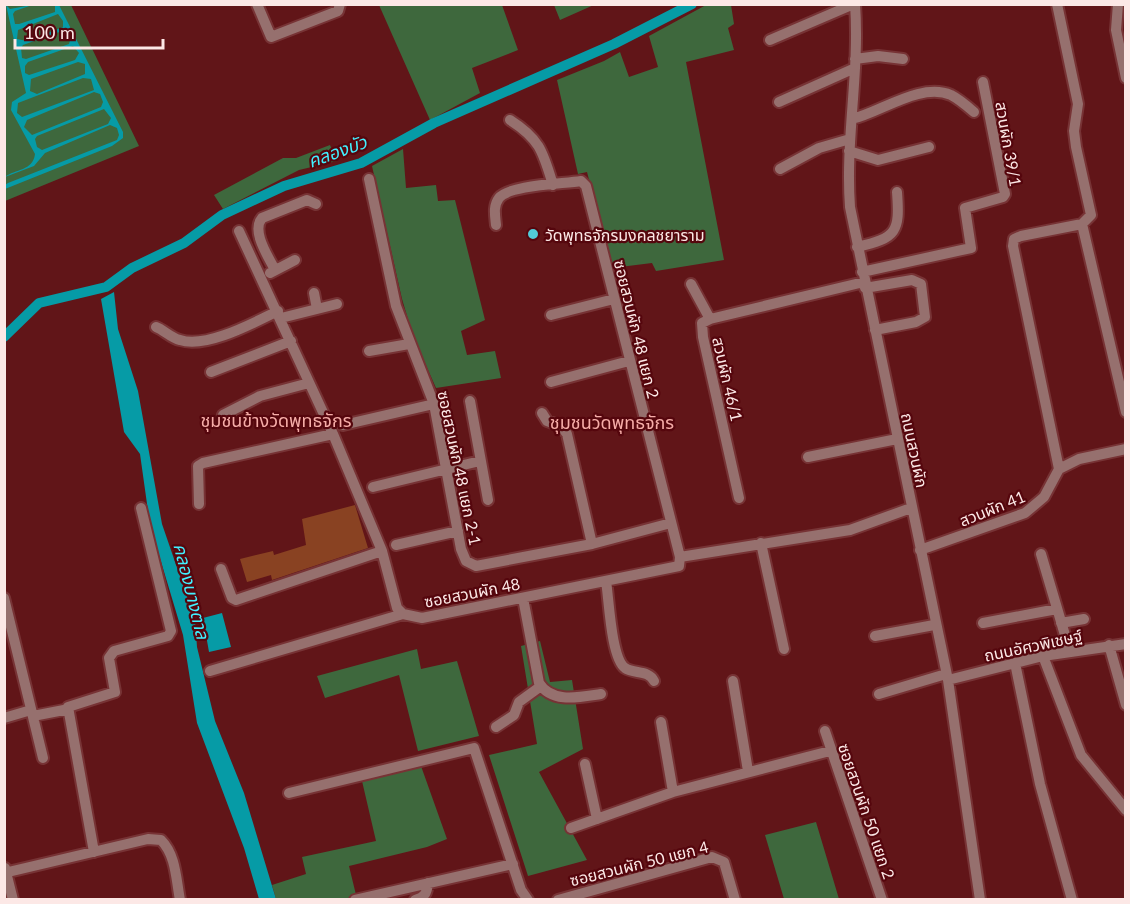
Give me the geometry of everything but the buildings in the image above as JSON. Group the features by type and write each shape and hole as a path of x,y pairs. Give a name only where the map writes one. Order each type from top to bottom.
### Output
{"street":[{"path":"257,4 271,38 338,11 340,4"},
{"path":"770,39 854,4"},
{"name":"ถนนสวนผัก","path":"854,4 855,64 849,151 850,207 863,281 947,678 980,900"},
{"path":"1057,4 1078,104 1074,132 1091,215 1082,224 1021,236 1013,242 1059,469 1079,459 1125,449"},
{"path":"1118,4 1116,30 1125,78"},
{"path":"779,102 855,64 878,56 903,59"},
{"name":"สวนผัก 39/1","path":"863,281 971,248 965,208 1003,197 1005,194 983,82"},
{"path":"852,119 870,115 906,97 936,93 954,96 974,112"},
{"path":"496,225 494,208 499,198 509,190 553,186 540,146 528,131 510,120"},
{"path":"780,169 819,148 850,140"},
{"path":"849,151 878,160 929,147"},
{"name":"ซอยสวนผัก 48 แยก 2-1","path":"369,179 396,306 434,404 458,531 466,561 476,566 592,544 671,523"},
{"name":"ซอยสวนผัก 48 แยก 2","path":"553,186 581,181 587,189 680,557"},
{"path":"857,247 884,242 895,231 898,214 897,192"},
{"path":"275,270 258,229 259,222 262,218 307,200 316,204"},
{"path":"1082,224 1125,412"},
{"name":"ซอยสวนผัก 48","path":"239,231 280,315 333,434 381,551 397,608 403,614 422,618 679,566 680,557 850,530 911,508"},
{"path":"262,278 296,260"},
{"path":"863,281 912,280 921,284 925,317 916,322 875,330"},
{"name":"สวนผัก 46/1","path":"739,498 703,337 702,323 710,319 863,281"},
{"path":"691,284 710,319"},
{"path":"314,293 317,309"},
{"path":"551,315 614,299"},
{"path":"156,327 179,340 193,340 231,334 280,315 337,304"},
{"path":"211,372 291,340"},
{"path":"369,351 409,344"},
{"path":"551,382 629,361"},
{"path":"223,415 260,396 309,382"},
{"path":"470,401 488,500"},
{"path":"343,425 434,404"},
{"path":"542,412 547,421 561,426 567,434 592,544"},
{"path":"199,504 197,472 198,466 203,463 333,434"},
{"path":"808,457 897,439"},
{"path":"373,487 480,461"},
{"name":"สวนผัก 41","path":"920,550 1025,513 1044,497 1059,469"},
{"path":"94,852 82,793 70,705 116,692 108,658 110,653 170,634 141,508"},
{"path":"396,545 458,531"},
{"path":"761,543 784,648"},
{"path":"221,569 232,598 236,600 381,551"},
{"path":"1041,554 1070,652"},
{"path":"606,581 615,648 621,664 633,672 648,675 654,681"},
{"path":"4,598 43,758"},
{"path":"523,598 541,686 551,695 574,698 601,694"},
{"path":"983,623 1057,609"},
{"path":"210,670 403,614"},
{"path":"1061,623 1084,619"},
{"path":"875,636 934,625"},
{"name":"ถนนอัศวพิเชษฐ์","path":"879,694 1043,656 1125,644"},
{"path":"1109,645 1125,705"},
{"path":"1043,656 1081,755 1125,810"},
{"path":"1015,663 1040,784 1072,900"},
{"path":"734,681 748,771"},
{"path":"496,727 514,715 519,702 541,686"},
{"path":"4,718 69,709"},
{"path":"661,722 673,792"},
{"name":"ซอยสวนผัก 50 แยก 2","path":"825,732 882,900"},
{"path":"289,793 474,748 521,890 528,900"},
{"path":"571,828 673,792 830,751"},
{"path":"585,764 597,819"},
{"path":"13,900 5,870 148,839 161,840 168,847 180,900"},
{"name":"ซอยสวนผัก 50 แยก 4","path":"558,900 712,857 724,862 735,900"},
{"path":"355,900 513,864"},
{"path":"415,900 427,892 428,883"}],"green space":[{"path":"554,4 596,4 560,20 554,5"},
{"path":"5,5 71,5 139,146 5,201"},
{"path":"379,5 502,5 518,50 472,68 480,93 430,120"},
{"path":"706,5 731,5 734,24 728,28 734,50 686,62 724,260 656,271 652,263 612,268 587,172 578,174 557,80 620,52 629,77 658,67 649,36"},
{"path":"330,145 337,161 299,170 223,209 214,195 283,158 296,158"},
{"path":"403,149 406,188 436,185 438,201 455,200 485,320 461,331 467,355 495,351 501,378 436,388 413,336 402,299 372,166"},
{"path":"540,641 550,682 572,680 583,749 539,772 587,860 528,876 489,755 537,744 521,646"},
{"path":"417,649 421,669 457,661 479,736 418,751 399,675 325,698 317,676"},
{"path":"421,766 447,839 427,847 349,866 357,899 276,899 272,885 306,874 302,857 376,841 362,781"},
{"path":"816,822 839,899 784,899 765,835"}],"water":[{"path":"6,5 10,9 32,5 15,11 13,14 15,24 19,24 55,12 55,5 59,5 123,132 123,138 112,146 5,189 8,183 117,140 119,135 117,128 110,125 45,153 34,166 5,177 27,167 34,160 35,154 11,110 12,102 26,93","holes":["58,14 63,21 63,27 27,41 17,39 18,30","65,30 71,37 69,44 26,59 22,58 23,45","73,46 79,53 75,60 29,75 25,73 25,66 28,62","78,62 85,64 85,74 37,94 30,91 31,79","83,78 91,79 94,90 22,117 17,113 18,103","94,92 100,94 103,102 101,107 32,135 24,127 27,120","104,109 111,118 108,124 42,150 37,147 35,139 37,136"]},
{"path":"114,292 118,329 138,391 162,524 195,620 197,647 215,721 244,793 276,899 259,899 244,848 197,723 183,635 150,525 140,454 124,432 101,299"},
{"path":"222,613 231,647 209,652 203,618"}],"waterway":[{"name":"คลองบัว","path":"4,337 39,303 106,287 132,268 184,243 222,215 284,186 361,163 434,123 614,44 692,4"}],"place":[{"name":"วัดพุทธจักรมงคลชยาราม","path":"533,234"}],"district":[{"name":"ชุมชนข้างวัดพุทธจักร","path":"276,420"},
{"name":"ชุมชนวัดพุทธจักร","path":"612,422"}],"water label":[{"name":"คลองบางตาล","path":"192,591"}]}
